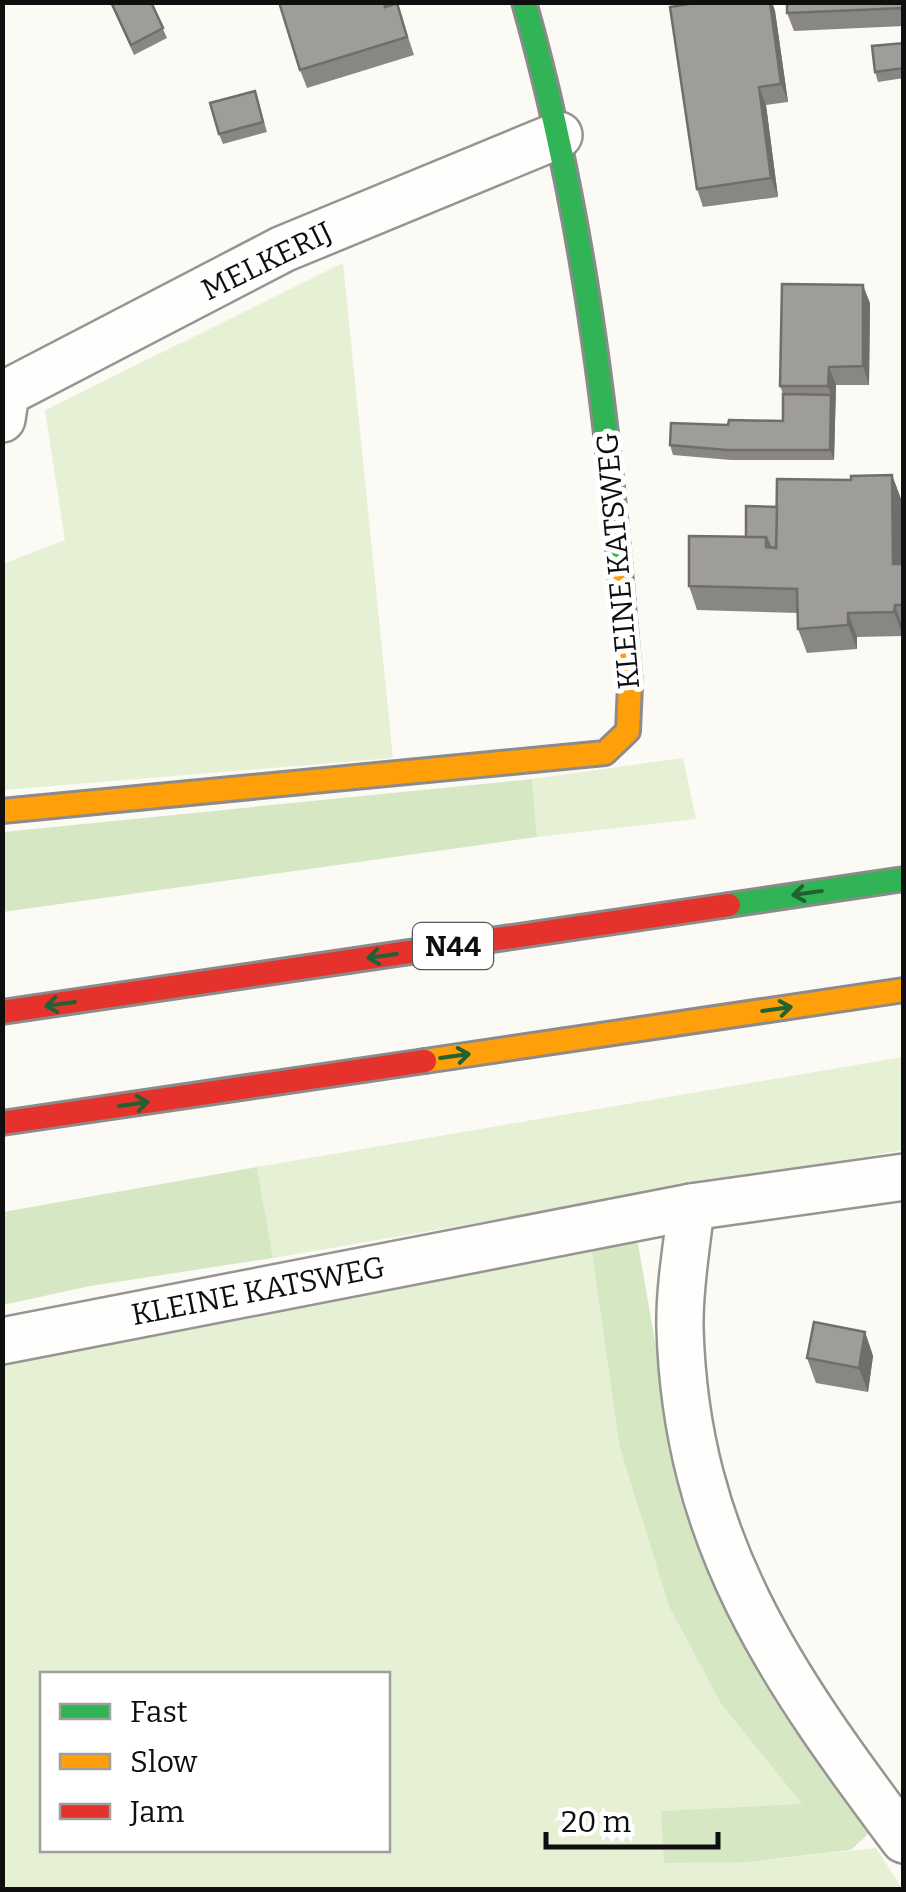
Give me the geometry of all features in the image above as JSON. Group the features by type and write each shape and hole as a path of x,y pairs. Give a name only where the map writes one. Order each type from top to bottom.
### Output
{"main road":[{"name":"KLEINE KATSWEG","path":"2,811 604,753 628,731 630,685 602,372 578,220 524,2"},
{"name":"N44","path":"2,1012 904,879"},
{"path":"2,1123 904,990"}],"street":[{"name":"MELKERIJ","path":"2,420 6,393 283,248 559,135"},
{"name":"KLEINE KATSWEG","path":"2,1340 691,1207 904,1177"},
{"path":"691,1207 680,1326 690,1438 718,1540 749,1610 810,1714 904,1840"}],"green space":[{"path":"343,263 393,758 3,790 3,564 65,540 45,410"},
{"path":"683,758 696,819 537,837 532,779"},
{"path":"532,779 537,837 3,912 3,832"},
{"path":"903,1057 903,1150 273,1258 257,1167"},
{"path":"257,1167 273,1258 90,1286 3,1305 3,1212"},
{"path":"636,1232 684,1509 752,1660 876,1827 851,1850 748,1862 664,1863 661,1811 802,1804 722,1705 669,1606 619,1444 590,1239"},
{"path":"590,1239 619,1444 722,1705 803,1805 662,1811 748,1862 876,1848 903,1890 3,1890 3,1354"}],"building":[{"path":"111,2 151,2 163,28 131,45"},
{"path":"279,2 384,2 385,7 397,3 407,37 300,70"},
{"path":"701,2 770,2 781,84 759,87 771,178 697,189 670,7"},
{"path":"787,2 904,2 904,8 787,13"},
{"path":"904,43 904,68 875,72 872,46"},
{"path":"255,91 263,122 219,134 210,103"},
{"path":"782,284 863,285 863,366 829,367 828,386 780,386"},
{"path":"783,394 831,395 830,450 727,450 670,445 671,423 728,425 729,420 783,421"},
{"path":"892,475 893,564 904,564 904,605 895,605 894,612 848,613 848,625 798,629 797,589 689,586 689,536 766,537 766,547 776,548 777,479 851,480 851,476"},
{"path":"746,506 777,507 776,548 770,547 766,537 746,537"},
{"path":"814,1322 865,1332 859,1368 807,1358"}],"traffic: fast":[{"path":"524,2 559,143 586,284 620,571"},
{"path":"729,905 904,879"}],"traffic: slow":[{"path":"2,811 605,753 628,731 630,685 620,571"},
{"path":"425,1061 904,990"}],"traffic: jam":[{"path":"2,1012 729,905"},
{"path":"2,1123 425,1061"}]}
